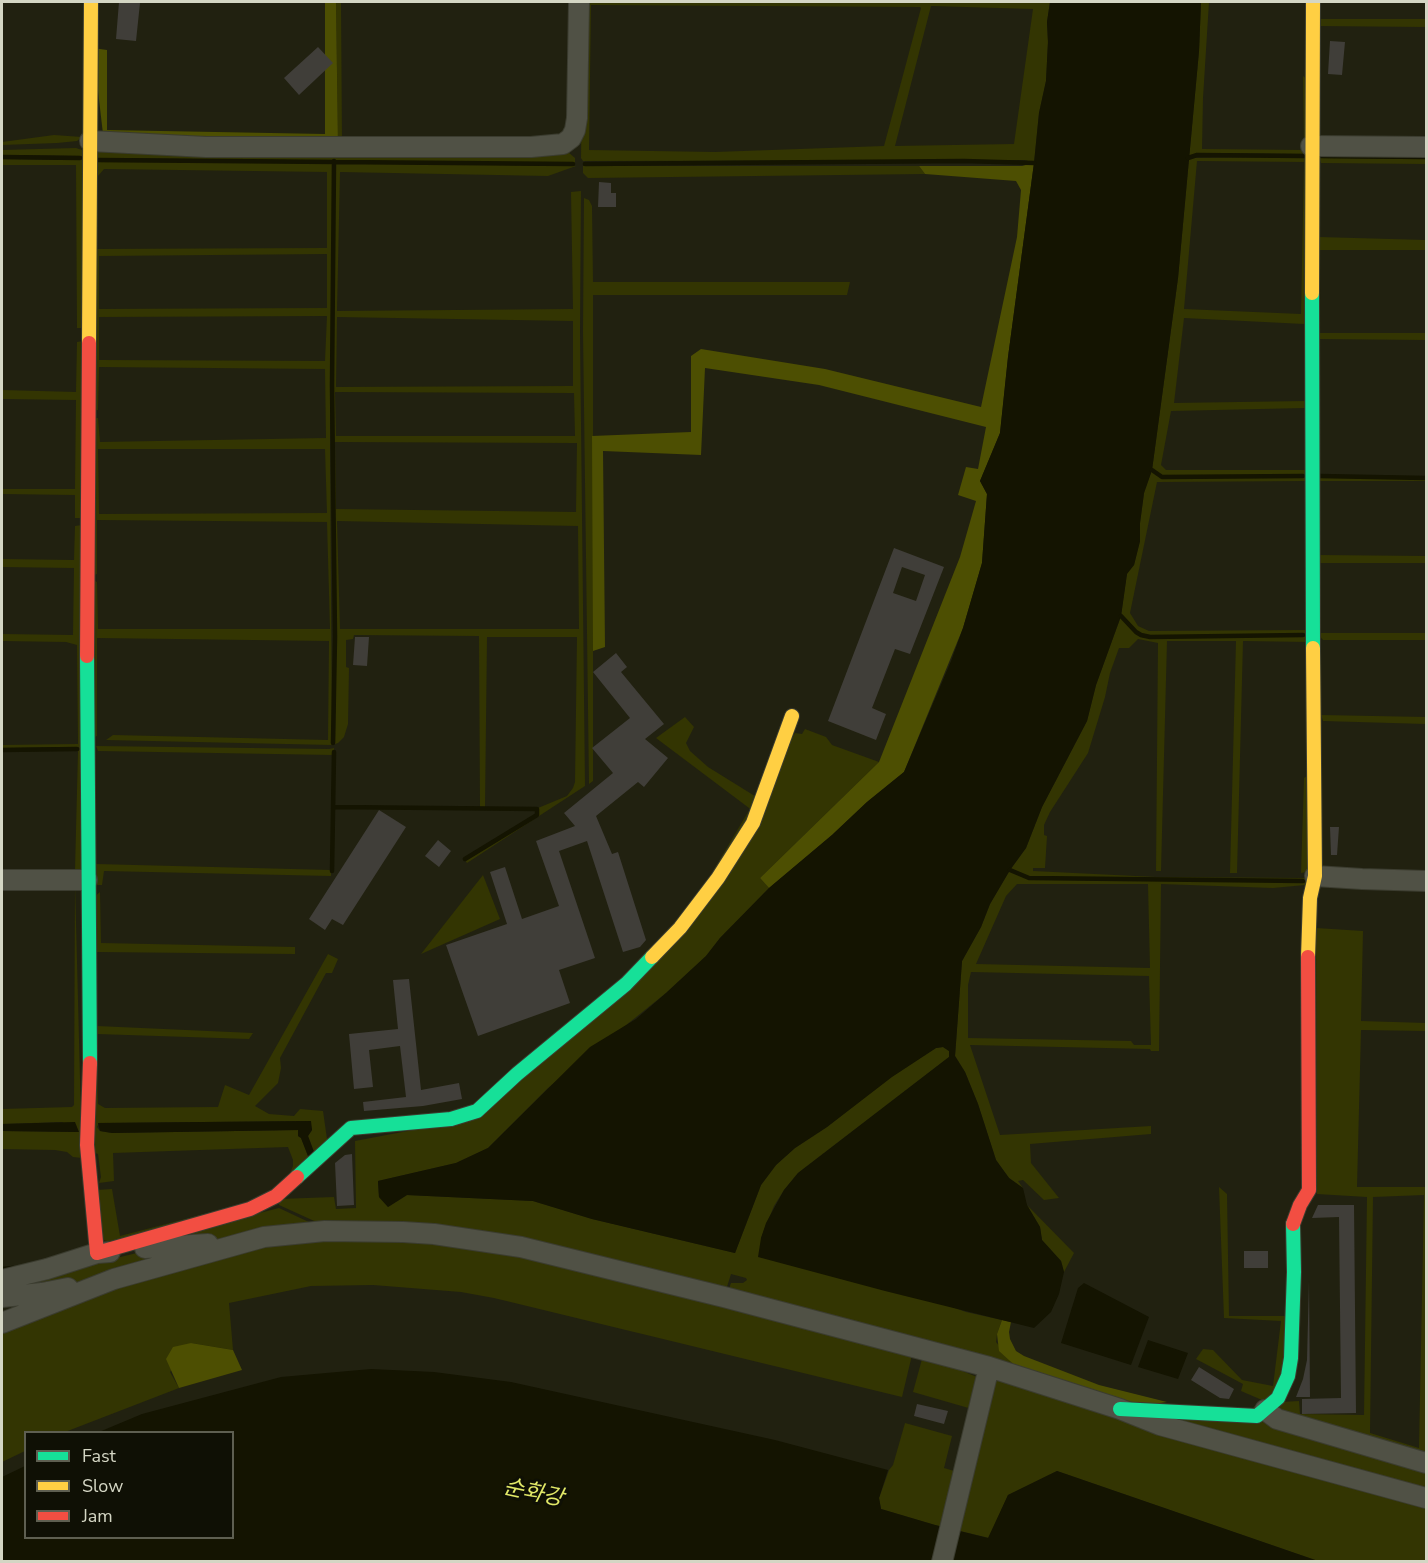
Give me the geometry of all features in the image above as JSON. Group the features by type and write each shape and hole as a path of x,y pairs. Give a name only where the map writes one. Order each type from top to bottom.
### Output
{"street":[{"path":"90,2 86,743 90,1084 87,1145 97,1253"},
{"path":"90,141 206,147 531,147 563,144 571,138 577,118 579,2"},
{"path":"1120,1409 1257,1416 1278,1398 1288,1376 1292,1325 1293,1224 1299,1204 1309,1190 1308,931 1310,898 1315,876 1311,477 1313,2"},
{"path":"1311,146 1426,147"},
{"path":"2,1280 47,1269 250,1209 276,1196 351,1128 451,1119 477,1111 517,1074 626,984 680,928 718,878 753,823 792,716"},
{"path":"1315,876 1426,881"},
{"path":"2,880 87,880"},
{"path":"2,1297 42,1293 114,1279 241,1243 279,1235 364,1231 434,1234 521,1246 989,1367 1120,1409 1160,1425 1426,1498"},
{"path":"97,1253 143,1248 241,1243"},
{"path":"2,1323 114,1279"},
{"path":"942,1562 989,1367"},
{"path":"1266,1410 1277,1419 1426,1462"}],"shaded area":[{"path":"325,2 336,2 338,144 103,134 93,48 107,50 107,130 325,134"},
{"path":"336,2 341,2 342,143 338,144"},
{"path":"583,2 1050,2 1047,22 1046,81 1039,113 1034,163 1025,160 583,161 581,158","holes":["591,5 920,7 921,8 884,146 715,152 589,150","931,6 1033,9 1014,144 895,146"]},
{"path":"1201,2 1209,2 1202,149 1304,150 1303,76 1309,81 1310,360 1305,359 1304,324 1184,318 1174,403 1305,401 1306,370 1310,370 1310,439 1305,438 1305,408 1171,411 1161,465 1166,470 1305,470 1305,445 1310,443 1309,505 1306,505 1306,481 1157,482 1130,613 1138,626 1149,631 1309,630 1310,863 1306,872 1301,873 1304,778 1307,776 1309,642 1243,641 1237,873 1230,873 1236,641 1167,641 1161,871 1156,871 1158,643 1138,639 1129,648 1119,648 1088,753 1044,825 1044,835 1047,836 1045,868 1033,868 1033,871 1156,877 1307,878 1305,885 1273,888 1161,884 1159,1051 970,1045 1000,1135 1151,1126 1151,1134 1030,1144 1031,1163 1059,1198 1044,1200 1023,1180 1018,1181 1023,1188 1009,1178 996,1160 978,1104 965,1072 955,1056 962,961 981,927 990,904 1026,848 1042,807 1087,721 1096,685 1121,616 1127,573 1134,565 1140,541 1144,493 1152,470 1178,278 1199,51","holes":["1197,153 1308,155 1305,157 1190,158","1197,161 1304,162 1301,314 1184,309","1154,471 1162,475 1306,476 1162,478","1122,617 1141,634 1150,636 1309,635 1141,637 1135,633","1017,884 1148,884 1150,968 976,964 1006,896","971,972 1149,976 1151,1045 1134,1045 1131,1041 968,1038 968,985"]},
{"path":"1319,19 1426,19 1426,27 1316,26"},
{"path":"54,135 82,137 77,141 57,143 2,145 2,142"},
{"path":"76,148 85,151 84,328 77,328 76,165 2,165 2,159 80,160 83,158 81,156 2,155 2,150"},
{"path":"103,149 563,151 575,158 575,163 98,159 100,162 333,163 330,440 332,745 106,740 113,735 328,740 329,641 97,638 97,736 93,738 91,735 92,579 97,582 98,629 330,629 327,522 97,520 97,574 92,576 93,418 98,418 100,442 326,438 325,369 99,367 98,410 92,411 95,153","holes":["104,169 327,172 327,248 97,249 98,176","327,254 327,308 99,309 99,256","327,316 325,361 99,360 99,317","98,449 325,449 327,513 99,514"]},
{"path":"1319,158 1426,159 1426,164 1321,163"},
{"path":"335,163 576,166 548,176 340,172 337,311 573,309 571,192 581,191 580,332 585,786 467,863 465,860 538,815 538,808 567,796 573,788 575,782 577,637 487,637 485,807 480,807 479,636 354,635 353,639 346,640 346,667 349,668 348,724 344,737 335,744 333,438","holes":["337,317 573,321 573,386 336,387","335,392 574,393 575,436 336,436","335,442 577,443 576,512 336,509","337,521 578,526 579,629 340,629"]},
{"path":"1034,163 1000,433 980,481 987,494 982,563 963,628 904,772 769,888 760,878 879,762 960,557 976,501 958,495 966,467 978,469 986,427 819,385 705,368 701,455 603,451 605,647 593,651 592,436 691,432 691,356 701,349 825,369 981,407 1017,237 1021,190 1016,181 925,174 919,166 1022,166"},
{"path":"583,166 919,166 925,174 588,178 583,173"},
{"path":"584,198 589,200 592,206 593,282 850,282 847,295 593,295 593,781 589,784 583,331"},
{"path":"1319,237 1426,240 1426,250 1318,250"},
{"path":"1315,296 1318,333 1426,333 1426,340 1317,339 1318,476 1426,479 1426,481 1318,481 1317,488 1314,488"},
{"path":"83,341 83,518 75,518 75,495 2,494 2,489 75,489 76,400 2,399 2,390 76,392 77,342"},
{"path":"1307,514 1309,514 1309,630"},
{"path":"82,525 82,871 81,874 56,877 2,878 2,873 75,870 78,751 80,749 78,747 2,748 2,745 78,744 77,645 66,642 2,641 2,634 73,635 74,568 2,567 2,559 74,560 75,526"},
{"path":"1318,555 1426,556 1426,563 1318,563"},
{"path":"1317,633 1426,633 1426,640 1323,640"},
{"path":"1321,715 1426,717 1426,724 1323,721"},
{"path":"685,717 694,727 686,743 690,751 708,767 758,798 753,811 656,738"},
{"path":"805,729 826,737 832,745 879,762 760,878 769,888 720,938 706,956 666,993 548,1088 488,1148 456,1163 378,1181 379,1197 388,1207 407,1195 533,1201 592,1219 735,1253 761,1185 776,1165 795,1148 827,1127 891,1077 936,1048 943,1047 949,1051 949,1057 798,1173 774,1206 761,1238 966,1312 1002,1320 996,1342 1020,1370 728,1291 731,1283 743,1283 747,1280 731,1274 726,1290 323,1225 279,1205 279,1199 334,1197 336,1209 356,1208 355,1141 455,1122 666,950 795,733 802,734"},
{"path":"96,746 334,748 334,751 333,755 98,751"},
{"path":"96,864 331,870 331,876 104,871 102,885 97,885"},
{"path":"483,875 500,919 421,954"},
{"path":"75,882 82,1158 55,1150 2,1149 2,1131 78,1132 62,1122 2,1124 2,1109 72,1107 74,1105"},
{"path":"100,892 101,943 295,947 295,954 97,952 97,1026 253,1033 249,1039 97,1034 96,1057 93,1058 94,897"},
{"path":"1316,928 1363,931 1361,1021 1426,1023 1426,1031 1361,1030 1357,1187 1426,1187 1426,1459 1276,1410 1281,1402 1299,1401 1300,1414 1364,1415 1367,1197 1317,1194","holes":["1424,1195 1419,1448 1370,1433 1373,1197"]},
{"path":"328,954 338,959 332,973 326,973 280,1058 278,1083 255,1106 269,1114 294,1116 300,1109 323,1111 328,1146 323,1154 278,1191 249,1208 121,1242 112,1243 104,1240 100,1227 96,1190 112,1189 120,1236 254,1201 268,1194 290,1173 293,1160 288,1147 113,1153 114,1181 99,1183 101,1177 98,1154 95,1153 93,1128 93,1068 97,1067 98,1104 105,1108 218,1107 225,1085 249,1095","holes":["310,1121 312,1130 308,1136 314,1152 311,1157 308,1156 298,1136 298,1130 112,1133 100,1131 97,1127 99,1123"]},
{"path":"1219,1187 1227,1194 1229,1316 1287,1316 1287,1355 1283,1378 1269,1403 1263,1408 1248,1412 1262,1400 1241,1391 1243,1384 1196,1359 1203,1349 1213,1350 1242,1380 1273,1386 1281,1321 1224,1318"},
{"path":"1027,1205 1074,1253 1064,1272 1061,1261 1042,1240 1040,1227"},
{"path":"279,1208 313,1224 224,1240 154,1240"},
{"path":"316,1238 435,1242 509,1254 912,1355 902,1397 494,1298 461,1292 373,1285 311,1286 229,1303 233,1350 191,1343 170,1372 179,1388 68,1431 24,1431 24,1451 2,1462 2,1327 100,1291 258,1245"},
{"path":"141,1252 188,1253 99,1274 83,1281 2,1293 30,1279"},
{"path":"1002,1320 1011,1322 1010,1339 1016,1351 1024,1356 1099,1385 1167,1402 1132,1407 1020,1370 999,1351 997,1334"},
{"path":"191,1343 233,1350 242,1370 179,1388 166,1359 173,1347"},
{"path":"922,1359 977,1377 972,1409 913,1392"},
{"path":"1001,1380 1426,1503 1426,1561 1318,1561 1057,1471 1008,1495 989,1538 881,1509 879,1498 893,1465 905,1423 952,1436 944,1468 961,1473 995,1381"},
{"path":"1147,1413 1248,1418 1426,1465 1426,1494"}],"water":[{"path":"1050,2 1201,2 1199,51 1178,278 1152,470 1144,493 1140,541 1134,565 1127,574 1121,616 1096,685 1087,721 1042,807 1026,848 990,904 981,927 962,961 955,1056 965,1072 978,1104 996,1160 1009,1178 1023,1188 1027,1205 1040,1227 1042,1240 1061,1261 1064,1272 1059,1294 1051,1312 1034,1328 758,1257 766,1223 784,1190 798,1173 949,1057 949,1051 943,1047 936,1048 892,1077 827,1127 795,1148 776,1165 761,1185 735,1253 592,1219 533,1201 407,1195 388,1207 379,1197 378,1181 456,1163 488,1148 590,1047 636,1019 666,993 706,956 720,938 769,888 904,772 951,661 982,563 987,494 980,481 1000,433 1039,113 1046,81 1047,22"},
{"path":"311,1121 312,1130 308,1136 314,1152 308,1156 298,1136 298,1130 112,1133 100,1131 98,1123"},
{"path":"75,1122 79,1132 2,1131 2,1124"},
{"path":"1084,1283 1149,1317 1131,1365 1061,1343 1078,1288"},
{"path":"1148,1340 1188,1353 1178,1379 1138,1367"},
{"name":"순화강","path":"371,1369 434,1372 511,1382 775,1440 888,1470 879,1498 881,1509 988,1538 1008,1495 1057,1471 1318,1561 2,1561 2,1477 24,1466 24,1539 234,1539 234,1431 101,1431 142,1414 281,1377"}],"building":[{"path":"119,2 140,3 136,41 116,39"},
{"path":"1330,41 1345,42 1342,75 1328,74"},
{"path":"318,47 333,63 299,95 284,78"},
{"path":"599,182 611,183 611,193 616,193 616,207 598,207"},
{"path":"894,548 944,567 910,654 895,649 872,708 886,714 876,740 828,721","holes":["902,567 925,575 916,601 893,593"]},
{"path":"355,637 369,637 367,666 353,665"},
{"path":"616,653 627,667 621,672 664,724 645,739 668,758 644,787 638,782 596,816 612,854 618,852 646,940 640,947 623,952 587,841 559,851 595,958 559,970 570,1003 478,1036 446,945 507,924 490,872 505,867 522,919 559,906 536,841 575,826 564,813 613,773 592,748 630,718 593,672"},
{"path":"379,810 406,827 343,925 332,919 325,930 309,919"},
{"path":"1330,827 1339,827 1337,855 1331,855"},
{"path":"438,840 451,851 439,867 425,856"},
{"path":"409,979 421,1090 459,1083 462,1099 423,1106 364,1111 363,1102 406,1097 400,1046 369,1050 373,1087 354,1089 349,1034 398,1029 393,980"},
{"path":"352,1154 354,1205 337,1206 335,1163 345,1155"},
{"path":"1318,1205 1354,1205 1356,1413 1302,1414 1302,1399 1341,1398 1339,1217 1312,1218"},
{"path":"1244,1251 1268,1251 1268,1268 1244,1268"},
{"path":"1309,1281 1310,1397 1296,1397 1307,1360"},
{"path":"1199,1367 1234,1389 1229,1399 1220,1398 1191,1380"},
{"path":"917,1404 948,1411 944,1424 914,1416"}],"waterway":[{"path":"1188,158 1197,155 1304,156"},
{"path":"1321,156 1426,157"},
{"path":"2,157 80,158"},
{"path":"98,160 573,164"},
{"path":"333,743 335,637 332,385 334,161"},
{"path":"585,164 964,161 1034,163"},
{"path":"1152,470 1162,477 1303,476"},
{"path":"1319,476 1426,478"},
{"path":"1121,616 1136,632 1150,637 1303,635"},
{"path":"2,750 77,749"},
{"path":"332,871 334,752"},
{"path":"334,807 537,809 537,815 465,859"},
{"path":"1010,870 1029,878 1303,881"},
{"path":"2,1269 13,1268"}],"traffic: fast":[{"path":"1312,293 1313,648"},
{"path":"87,656 90,1063"},
{"path":"297,1177 351,1128 451,1119 477,1111 517,1074 626,984 652,957"},
{"path":"1120,1409 1257,1416 1278,1398 1288,1376 1291,1358 1293,1224"}],"traffic: slow":[{"path":"89,343 91,2"},
{"path":"1312,293 1313,2"},
{"path":"1308,957 1310,898 1315,876 1313,648"},
{"path":"652,957 680,928 718,878 753,823 792,716"}],"traffic: jam":[{"path":"87,656 89,343"},
{"path":"1293,1224 1309,1190 1308,957"},
{"path":"90,1063 87,1145 97,1253 250,1209 276,1196 297,1177"}]}
